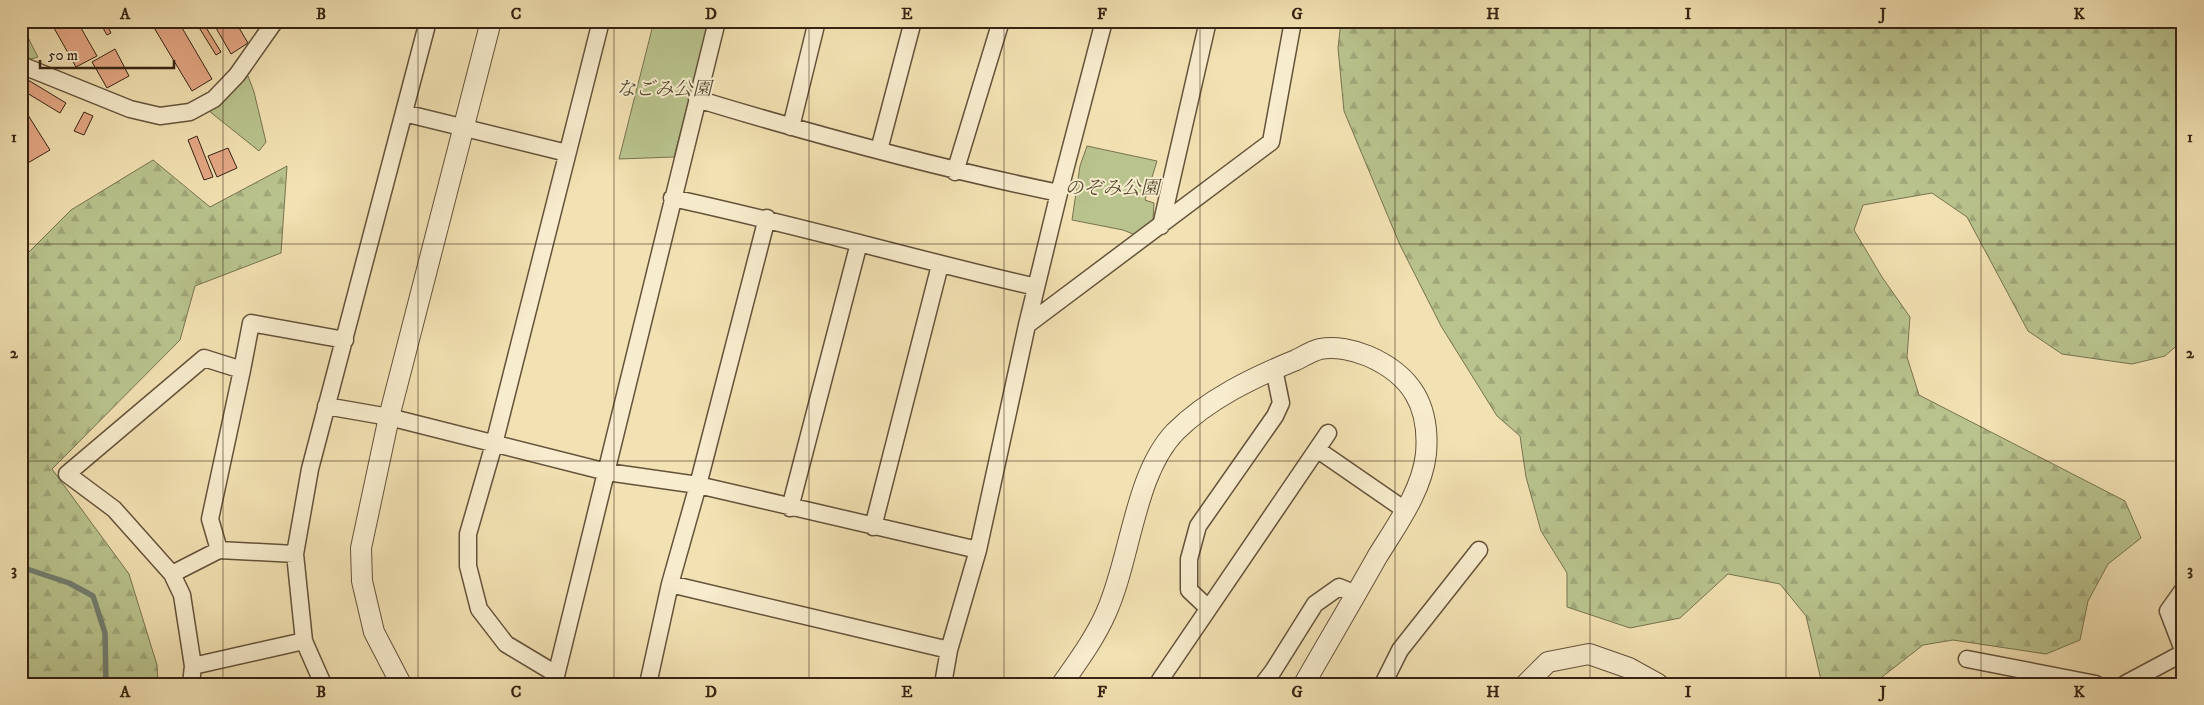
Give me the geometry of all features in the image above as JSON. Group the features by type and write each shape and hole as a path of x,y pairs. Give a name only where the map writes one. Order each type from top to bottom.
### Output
{"street":[{"path":"21,65 130,109 160,116 190,112 214,99 237,75 275,21"},
{"path":"323,684 304,641 295,554 310,469 428,21"},
{"path":"401,684 374,632 362,581 361,548 389,417 491,21"},
{"path":"601,21 494,444 468,534 468,566 479,610 506,644 555,679 716,21"},
{"path":"791,127 817,21"},
{"path":"879,150 913,21"},
{"path":"955,172 1001,21"},
{"path":"943,684 949,650 978,550 1058,193 1104,21"},
{"path":"1161,226 1208,21"},
{"path":"1027,325 1271,142 1293,21"},
{"path":"697,99 955,172 1058,193"},
{"path":"404,113 567,153"},
{"path":"672,198 767,218 940,265 1036,287"},
{"path":"652,683 670,584 698,485 767,218"},
{"path":"790,508 859,243"},
{"path":"873,526 940,265"},
{"path":"219,550 210,519 251,322 344,340"},
{"path":"1062,684 1081,658 1107,612 1151,466 1175,433 1227,393 1274,369 1321,349 1355,350 1388,365 1405,380 1419,400 1426,427 1426,456 1420,477 1405,510 1304,684"},
{"path":"191,684 193,666 182,595 172,574 114,509 67,474 204,358 242,370"},
{"path":"1208,608 1188,590 1189,559 1198,526 1275,416 1281,403 1274,369"},
{"path":"326,406 389,417 607,472 698,485 790,508 978,550"},
{"path":"1160,680 1328,433"},
{"path":"1318,450 1405,510"},
{"path":"172,574 219,550 295,554"},
{"path":"1383,684 1400,650 1479,550"},
{"path":"670,584 949,650"},
{"path":"1263,684 1315,604 1339,588 1356,594"},
{"path":"2125,684 2183,651 2176,609 2183,590"},
{"path":"193,666 304,641"},
{"path":"1526,684 1548,662 1589,654 1629,668 1658,684"},
{"path":"1967,659 2096,684"}],"green space":[{"name":"なごみ公園","path":"654,21 709,21 674,157 619,159"},
{"path":"1341,21 2183,21 2183,340 2165,356 2132,364 2062,354 2028,331 1967,217 1932,193 1863,205 1854,230 1882,277 1910,317 1907,357 1919,395 2125,501 2141,538 2108,564 2088,601 2080,640 2046,654 1953,640 1923,645 1873,684 1822,684 1806,616 1780,584 1728,574 1680,618 1630,628 1567,607 1567,573 1541,531 1526,477 1520,436 1497,416 1441,326 1400,245 1344,111 1338,48"},
{"path":"21,24 38,57 31,59 21,55"},
{"path":"248,76 254,92 266,142 259,151 204,107"},
{"name":"のぞみ公園","path":"1087,146 1157,161 1145,200 1154,203 1153,220 1138,236 1123,230 1072,220 1080,166"},
{"path":"153,160 210,207 287,166 281,253 195,286 180,340 52,469 129,574 157,665 158,684 21,684 21,260 71,210"}],"building":[{"path":"50,21 77,21 97,56 76,67"},
{"path":"99,21 105,21 111,33 107,35"},
{"path":"150,21 178,21 212,79 192,91"},
{"path":"195,21 202,21 221,52 216,55"},
{"path":"212,21 235,21 248,43 231,54"},
{"path":"115,49 129,76 107,88 92,62"},
{"path":"28,80 66,103 60,113 22,90"},
{"path":"21,104 50,150 21,167"},
{"path":"84,112 93,116 84,135 74,131"},
{"path":"197,136 213,177 204,180 188,140"},
{"path":"228,148 237,168 217,177 208,156"}],"waterway":[{"path":"21,567 69,583 93,596 105,633 106,684"}]}
